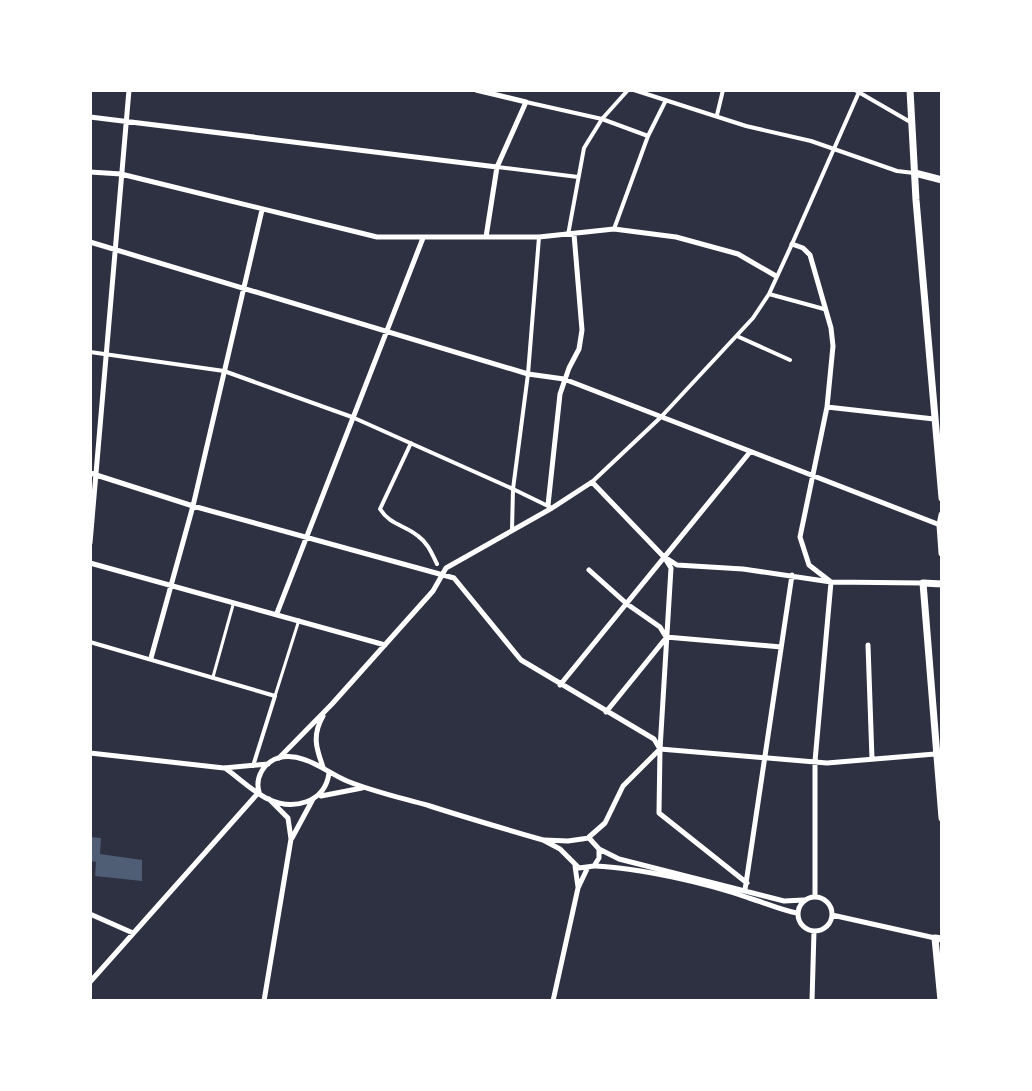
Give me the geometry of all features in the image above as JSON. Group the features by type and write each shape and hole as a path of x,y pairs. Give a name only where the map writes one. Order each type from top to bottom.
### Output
{"street":[{"path":"90,543 93,475 107,354 129,90"},
{"path":"476,90 602,119 648,136"},
{"path":"550,507 560,394 577,355 582,330 571,235 578,177 584,148 602,119 631,90 746,126 793,136 897,171 942,180"},
{"path":"717,115 723,90"},
{"path":"910,90 942,498"},
{"path":"90,982 259,792 258,779 269,764 279,758 332,704 433,591 442,574 453,564 592,482 739,337 769,294 857,91 913,123"},
{"path":"614,229 648,136 666,100"},
{"path":"486,237 497,167 526,102"},
{"path":"90,117 578,177"},
{"path":"90,172 121,174 377,237 539,237 614,229 676,237 738,254 776,276"},
{"path":"151,658 193,506 262,210"},
{"path":"512,530 513,489 528,374 539,237"},
{"path":"277,613 423,238"},
{"path":"90,242 528,374 564,379 812,478 940,525"},
{"path":"792,244 810,255 831,328 827,407 800,537 809,565 831,582"},
{"path":"769,294 826,309"},
{"path":"739,337 790,360"},
{"path":"90,352 224,371 352,417 550,507"},
{"path":"827,407 934,419"},
{"path":"411,443 380,509 386,519 418,535 437,564"},
{"path":"560,685 750,452"},
{"path":"93,475 454,578 521,660 654,739 660,749"},
{"path":"592,482 671,568 659,813 746,886"},
{"path":"942,515 942,553"},
{"path":"663,556 677,565 743,569 831,582 942,584"},
{"path":"90,563 385,645"},
{"path":"589,570 627,604 660,627 666,637"},
{"path":"746,886 792,575"},
{"path":"815,896 815,761 831,582"},
{"path":"923,583 942,818"},
{"path":"666,637 781,647"},
{"path":"606,712 666,637"},
{"path":"90,642 275,696 252,766"},
{"path":"868,645 872,759"},
{"path":"323,768 315,742 316,730 332,704"},
{"path":"543,840 589,838 605,823 623,786 660,749 827,763 935,754"},
{"path":"90,753 224,768 269,764"},
{"path":"279,758 306,760 363,788 543,840 569,857 575,866 578,888"},
{"path":"224,768 269,799 288,818 291,839 264,1001"},
{"path":"291,839 313,799 327,786 329,773"},
{"path":"269,799 294,804 333,792 363,788"},
{"path":"589,838 599,849 619,859 746,886 784,901 815,896 826,901 832,915"},
{"path":"569,857 569,847 576,839"},
{"path":"553,1001 578,888 599,858 599,849"},
{"path":"575,866 617,867 669,878 748,897 797,913"},
{"path":"804,900 797,913 800,923 814,931 824,928 832,915"},
{"path":"90,914 133,933"},
{"path":"832,915 938,938 941,1001"},
{"path":"812,1001 814,931"}],"lane":[{"path":"213,677 234,601"},
{"path":"275,696 299,619"}],"water":[{"path":"90,837 101,838 100,854 142,860 142,881 95,876 96,862 90,861"}]}
